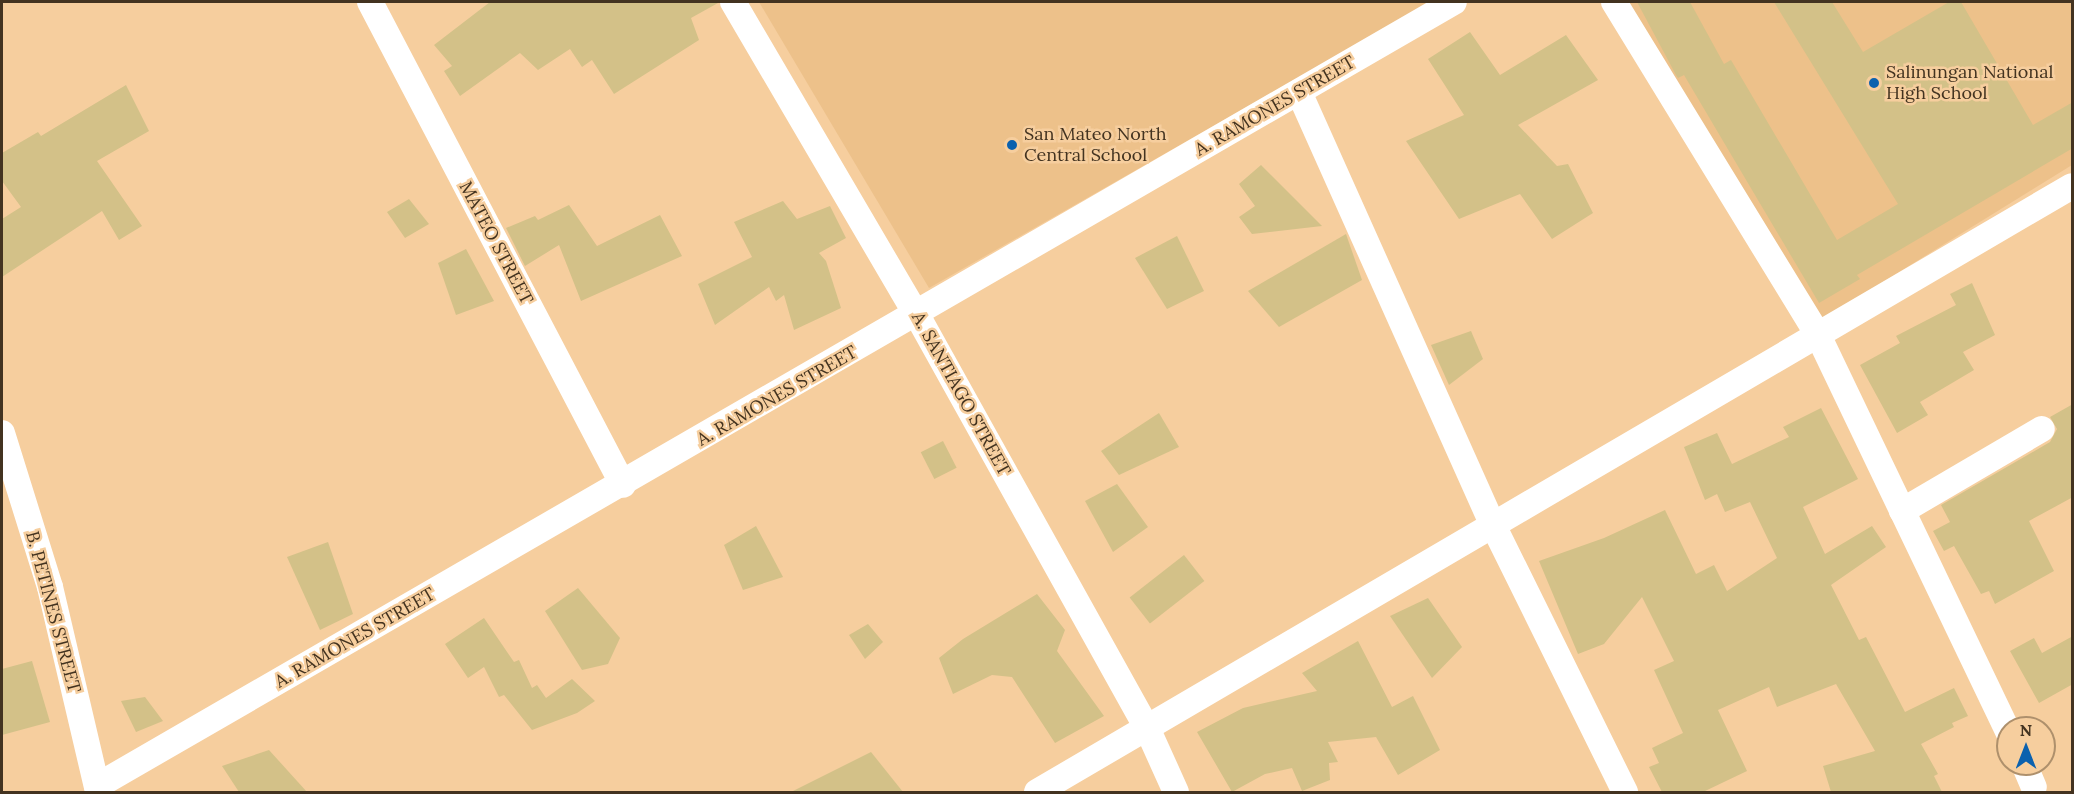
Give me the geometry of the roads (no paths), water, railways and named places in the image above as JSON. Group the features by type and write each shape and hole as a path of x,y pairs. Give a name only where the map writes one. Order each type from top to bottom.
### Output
{"street":[{"name":"MATEO STREET","path":"370,2 623,485"},
{"name":"A. SANTIAGO STREET","path":"733,2 917,315 1148,730 1176,792"},
{"name":"A. RAMONES STREET","path":"98,789 1454,2"},
{"path":"1614,2 1819,336 2000,716"},
{"path":"1299,92 1494,527 1625,792"},
{"path":"1037,792 1148,730 2073,186"},
{"path":"1902,511 2042,429"},
{"name":"B. PETINES STREET","path":"2,433 50,587 98,789"},
{"path":"2029,776 2034,787"}],"place":[{"name":"Salinungan National High School","path":"1874,83"},
{"name":"San Mateo North Central School","path":"1012,145"}]}
